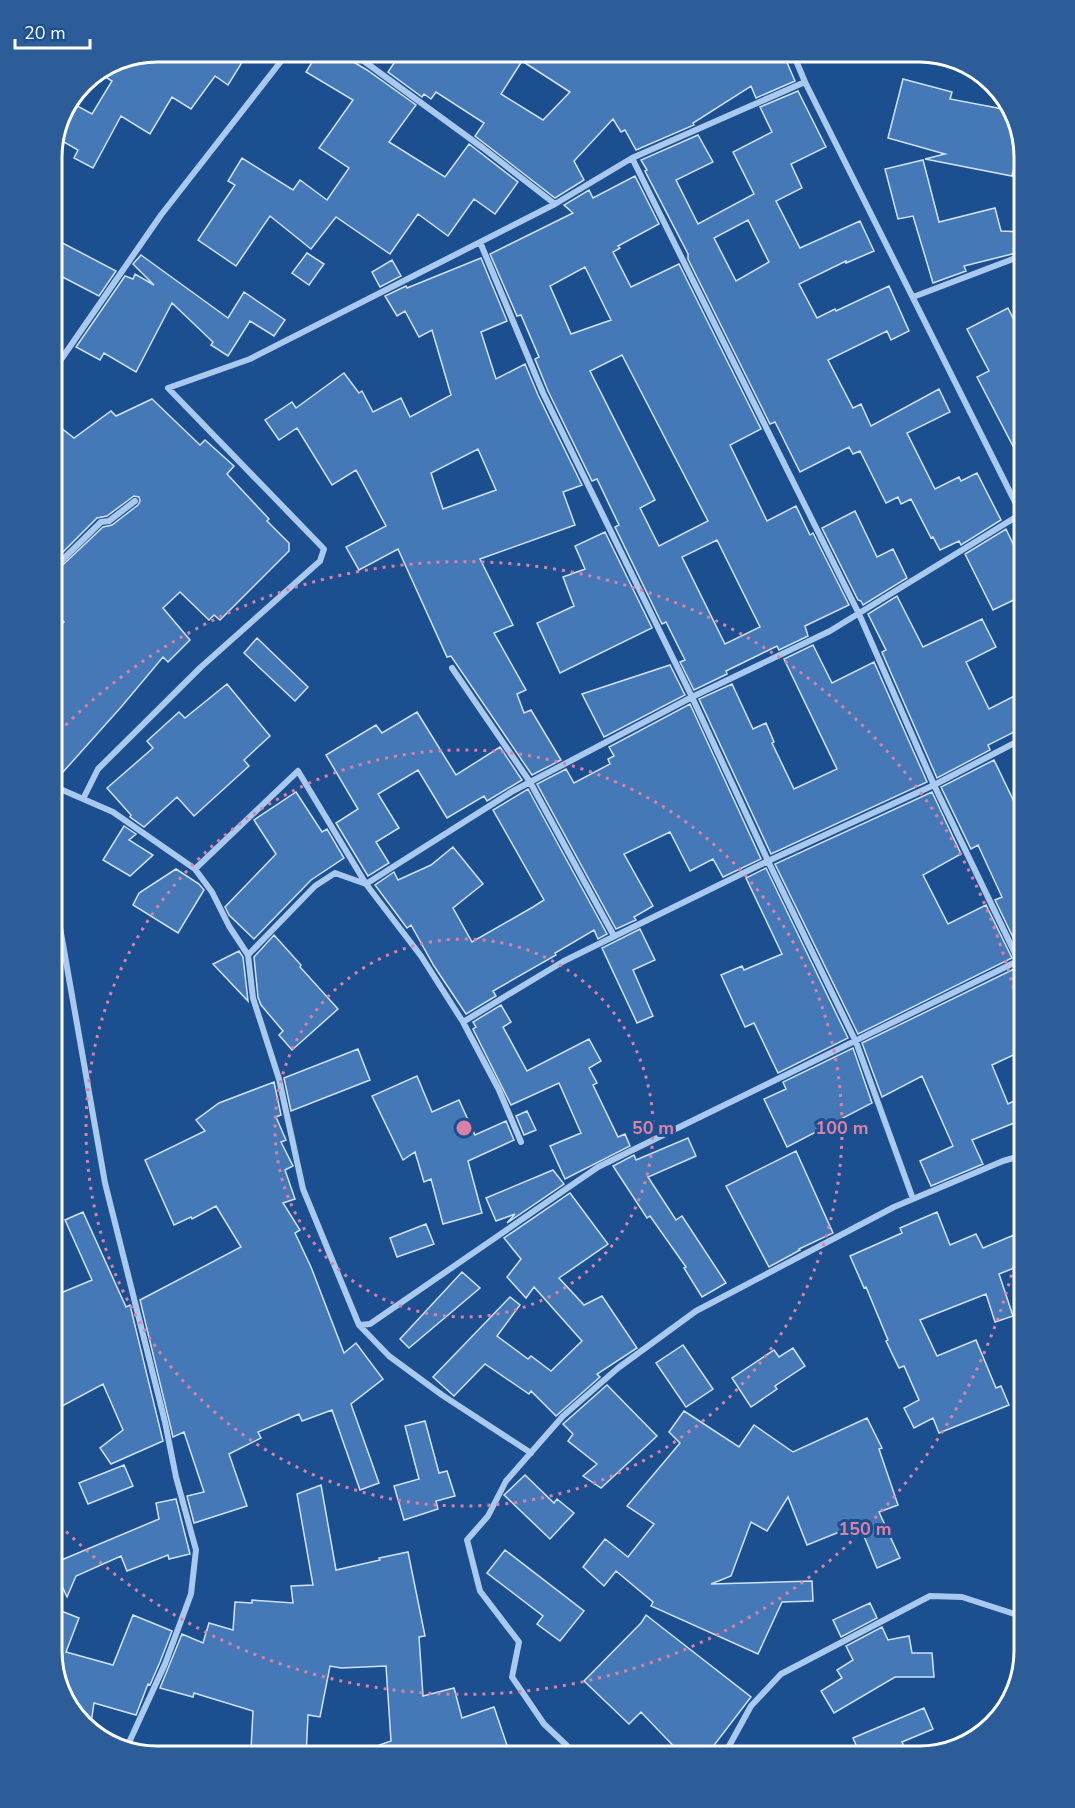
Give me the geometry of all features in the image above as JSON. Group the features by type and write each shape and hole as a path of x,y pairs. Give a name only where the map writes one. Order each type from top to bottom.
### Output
{"street":[{"path":"62,358 161,215 280,62"},
{"path":"365,62 555,204"},
{"path":"797,62 1014,497"},
{"path":"83,799 98,769 201,667 320,561 324,549 168,388 250,359 555,204 632,158 805,82"},
{"path":"632,158 859,614 934,785 1014,946"},
{"path":"480,242 543,393 856,1042 913,1199"},
{"path":"913,297 1014,260"},
{"path":"62,561 101,522 109,521 135,501"},
{"path":"366,884 530,782 692,698 830,631 1014,520"},
{"path":"452,668 530,782 614,936"},
{"path":"463,1022 564,961 768,861 934,785 1014,743"},
{"path":"195,869 298,771 366,884 421,956 463,1022 498,1090 521,1142"},
{"path":"62,790 113,812 195,869 212,892 229,926 248,955 253,998 279,1079 303,1189 359,1325 389,1356 442,1395 531,1453"},
{"path":"248,955 315,886 335,873 366,884"},
{"path":"62,939 105,1182 165,1422 176,1477 196,1550 190,1594 165,1664 129,1742"},
{"path":"359,1325 370,1324 598,1167 1014,963"},
{"path":"567,1746 544,1724 512,1677 519,1642 480,1591 467,1540 488,1516 506,1481 563,1416 618,1368 696,1311 894,1207 1014,1158"},
{"path":"729,1746 751,1706 781,1674 930,1596 962,1597 1014,1614"}],"building":[{"path":"242,62 228,85 215,76 191,109 172,97 150,134 121,116 93,168 74,158 78,150 63,141 63,138 77,106 92,114 112,81 106,77 138,63"},
{"path":"312,62 354,62 416,105 389,142 445,177 469,144 518,182 495,214 474,199 448,236 418,214 390,254 336,217 311,249 270,216 236,266 198,240 235,185 228,181 242,158 293,190 300,180 327,200 349,168 319,148 353,100 306,72"},
{"path":"395,62 521,62 501,94 543,120 570,92 524,62 787,62 795,81 756,98 751,86 693,123 694,125 636,150 625,130 621,132 613,119 574,161 584,180 555,198 475,136 484,123 436,92 431,99 424,94 422,97 388,72"},
{"path":"903,79 952,92 950,99 1000,108 1012,138 1014,167 1012,176 925,159 945,154 888,138"},
{"path":"798,91 826,147 791,164 802,188 776,201 800,248 860,221 874,251 846,263 846,261 799,284 817,318 889,286 909,331 891,340 887,331 828,360 853,408 861,404 871,426 939,389 950,412 907,433 935,489 959,477 961,481 977,473 1001,520 961,545 959,541 940,550 933,537 931,538 911,499 901,504 898,497 886,503 860,451 853,454 849,447 800,472 775,422 770,424 645,171 647,170 641,160 698,135 713,162 676,180 698,224 754,194 733,152 772,132 760,107","holes":["748,220 769,262 736,281 714,238"]},
{"path":"923,160 939,222 995,208 1001,231 1014,232 1014,254 964,266 966,271 933,283 913,216 898,219 885,169"},
{"path":"635,176 659,224 618,246 620,248 613,252 631,287 679,264 761,429 730,445 767,521 796,506 810,535 813,533 849,605 805,626 808,636 779,650 777,646 694,690 680,662 685,660 666,622 662,624 615,527 619,525 597,479 592,481 548,391 535,359 539,357 521,315 517,316 490,254 573,213 564,205 589,190 593,198","holes":["585,267 611,320 571,334 550,286","622,355 708,521 659,546 640,508 655,500 590,371","717,540 760,627 725,644 682,557"]},
{"path":"62,243 116,271 99,296 62,277"},
{"path":"307,253 324,264 309,285 292,273"},
{"path":"141,255 228,318 244,292 285,320 274,336 250,321 228,356 211,345 213,342 172,303 136,372 104,353 100,360 76,347 125,276 133,279 135,274 154,285 133,264"},
{"path":"481,258 507,321 481,332 496,379 525,364 582,485 563,492 575,525 480,559 513,625 494,633 526,690 517,694 524,713 531,710 561,760 532,775 451,656 447,657 398,549 359,570 346,547 386,526 356,470 332,485 297,428 279,440 265,420 292,402 296,408 344,373 359,393 362,391 373,412 401,398 410,417 451,395 432,330 419,337 405,311 397,316 385,296 406,286 407,288","holes":["478,449 496,490 443,509 431,473"]},
{"path":"392,260 401,276 380,287 372,272"},
{"path":"1008,308 1014,320 1014,448 977,377 989,371 967,329"},
{"path":"152,399 200,445 205,440 234,466 227,474 289,543 289,551 220,620 214,615 209,620 180,592 163,608 190,640 168,662 163,657 62,773 62,624 64,622 62,620 62,566 103,527 112,525 140,501 139,497 134,496 107,516 97,518 62,553 62,429 74,438 111,411 116,416"},
{"path":"855,511 877,557 893,549 907,578 863,605 858,600 822,528"},
{"path":"1006,529 1014,546 1014,600 993,610 965,554"},
{"path":"605,532 652,628 560,673 537,623 574,606 563,577 585,569 575,546"},
{"path":"897,596 923,647 982,619 996,647 966,662 989,709 1014,696 1014,732 988,745 990,750 937,778 882,652 886,650 868,614"},
{"path":"257,638 308,687 295,701 244,653"},
{"path":"813,645 832,683 874,662 927,782 771,854 699,699 732,684 753,729 766,723 774,742 772,743 794,789 837,769 784,659"},
{"path":"670,665 685,695 604,737 582,694"},
{"path":"227,684 270,736 244,760 249,766 194,816 177,797 144,827 130,817 131,815 107,788 153,748 147,741 179,712 185,718"},
{"path":"690,704 761,859 723,877 713,859 690,871 670,832 624,854 653,906 634,917 636,920 616,929 537,784 566,769 574,783 610,764 608,759 614,756 609,747"},
{"path":"417,712 456,775 500,747 522,780 487,801 484,796 447,818 418,770 378,794 399,828 376,842 389,863 368,876 336,823 358,809 326,755 376,725 382,733"},
{"path":"994,760 1014,802 1014,939 995,900 1002,897 978,845 971,849 941,787"},
{"path":"528,789 607,934 598,939 594,930 493,991 496,996 466,1014 434,966 411,925 407,928 375,885 394,872 398,880 431,865 453,847 483,884 453,908 472,942 533,907 544,900 493,810"},
{"path":"296,792 322,832 327,829 344,858 311,880 254,939 229,915 225,907 276,854 254,820"},
{"path":"932,792 961,854 923,875 948,924 986,905 1012,958 858,1034 775,864"},
{"path":"124,826 136,834 129,840 153,855 130,876 103,860"},
{"path":"766,868 848,1038 778,1073 754,1023 745,1027 721,975 742,966 744,970 782,954 746,878"},
{"path":"176,869 199,884 204,890 178,933 133,905 139,893"},
{"path":"640,929 655,960 633,970 653,1016 637,1023 602,948"},
{"path":"274,935 338,1009 292,1050 279,1035 283,1031 261,1005 258,997 254,957"},
{"path":"239,951 243,957 248,1001 213,964"},
{"path":"1014,969 1014,1055 992,1065 1008,1104 1014,1101 1014,1123 972,1140 983,1164 931,1186 920,1161 953,1146 922,1076 882,1097 862,1043"},
{"path":"501,1005 511,1022 503,1027 527,1071 589,1039 601,1061 589,1068 597,1083 593,1085 618,1137 625,1134 630,1146 565,1179 550,1146 581,1133 559,1083 511,1105 473,1029 476,1027 473,1022"},
{"path":"853,1048 872,1103 787,1147 764,1099 786,1089 783,1082"},
{"path":"358,1049 370,1080 291,1111 284,1078"},
{"path":"417,1076 432,1112 459,1100 475,1135 506,1121 514,1140 468,1161 482,1213 443,1224 431,1179 424,1182 415,1152 403,1160 372,1096"},
{"path":"274,1082 281,1115 276,1117 286,1140 281,1142 293,1166 285,1170 295,1199 283,1203 300,1230 295,1233 311,1267 344,1353 356,1343 383,1379 351,1404 379,1483 360,1490 332,1410 302,1421 299,1414 258,1432 261,1438 229,1454 247,1506 194,1523 187,1496 204,1492 184,1432 173,1437 140,1300 241,1247 216,1206 192,1219 191,1217 174,1225 145,1160 205,1131 196,1120 219,1103"},
{"path":"527,1111 536,1130 524,1135 516,1116"},
{"path":"688,1138 696,1156 648,1177 676,1220 682,1216 726,1283 702,1297 684,1268 686,1267 650,1216 647,1218 613,1166 634,1155 636,1160"},
{"path":"796,1151 833,1233 799,1249 769,1267 726,1186"},
{"path":"553,1170 564,1184 507,1223 515,1214 496,1221 486,1198"},
{"path":"570,1193 608,1244 559,1278 584,1305 602,1296 637,1348 597,1374 600,1377 556,1416 531,1391 529,1394 485,1364 454,1396 433,1377 510,1297 520,1305 497,1336 528,1359 531,1356 551,1371 582,1341 534,1287 526,1298 507,1277 521,1259 504,1238"},
{"path":"83,1212 126,1307 130,1305 163,1441 111,1464 100,1448 123,1430 103,1384 62,1406 62,1292 92,1280 65,1220"},
{"path":"937,1212 950,1245 976,1234 983,1248 1014,1235 1014,1268 999,1274 1013,1316 995,1322 986,1294 920,1320 937,1356 976,1340 996,1388 1001,1386 1009,1405 939,1433 933,1418 914,1428 904,1408 919,1400 904,1366 899,1368 886,1341 888,1340 866,1287 864,1288 850,1256 902,1233 900,1228"},
{"path":"426,1224 434,1244 397,1257 390,1238"},
{"path":"462,1272 480,1288 409,1348 400,1339"},
{"path":"683,1345 713,1389 686,1407 656,1363"},
{"path":"793,1348 805,1366 775,1386 777,1389 751,1407 732,1378 774,1350 779,1357"},
{"path":"607,1385 657,1436 601,1488 583,1476 597,1464 568,1441 573,1434 563,1424"},
{"path":"684,1411 739,1447 754,1425 793,1452 867,1418 882,1448 879,1449 898,1505 879,1512 900,1558 877,1568 859,1524 807,1545 788,1497 767,1531 751,1522 731,1576 711,1584 812,1581 813,1601 782,1602 758,1654 651,1606 653,1602 616,1571 604,1586 583,1567 605,1539 628,1557 654,1524 627,1506 680,1443 669,1432"},
{"path":"425,1421 439,1473 447,1471 455,1496 436,1501 438,1509 404,1520 394,1486 419,1479 405,1426"},
{"path":"124,1465 133,1486 88,1504 79,1483"},
{"path":"525,1475 554,1503 557,1499 574,1513 550,1539 504,1495"},
{"path":"321,1485 336,1570 408,1552 425,1636 419,1637 423,1696 454,1688 462,1718 494,1707 507,1746 377,1746 391,1741 386,1666 341,1668 330,1666 320,1717 308,1715 307,1746 251,1746 253,1711 194,1693 193,1697 160,1688 182,1634 203,1643 209,1623 233,1630 235,1602 252,1603 252,1600 293,1603 291,1586 313,1585 297,1494"},
{"path":"176,1499 190,1554 169,1559 168,1555 127,1571 121,1556 76,1576 67,1597 62,1586 62,1560 159,1519 156,1503"},
{"path":"505,1550 584,1611 560,1641 537,1624 543,1616 487,1573"},
{"path":"870,1603 877,1618 841,1637 833,1620"},
{"path":"62,1611 79,1618 66,1652 113,1665 133,1615 172,1631 136,1715 94,1703 91,1720 71,1693 67,1682 63,1670"},
{"path":"646,1615 751,1697 713,1746 673,1746 641,1712 629,1724 584,1681 641,1623"},
{"path":"882,1627 888,1640 909,1636 912,1653 932,1653 934,1677 895,1677 834,1713 821,1691 842,1678 837,1670 853,1660 846,1646"},
{"path":"924,1708 933,1729 902,1742 904,1746 856,1746 853,1738"}]}
